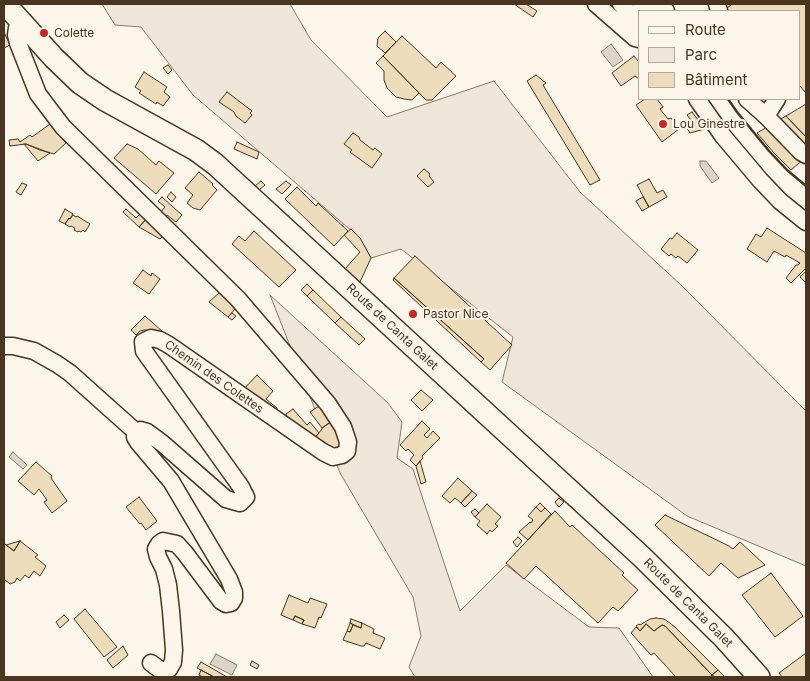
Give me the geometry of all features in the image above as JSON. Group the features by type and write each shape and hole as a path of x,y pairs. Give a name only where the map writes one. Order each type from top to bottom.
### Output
{"main road":[{"name":"Route de Canta Galet","path":"5,4 54,58 80,83 105,100 196,150 214,164 642,557 709,623 759,677"}],"street":[{"path":"596,4 638,39"},
{"path":"621,4 638,23"},
{"name":"Chemin des Colettes","path":"23,23 17,28 16,35 21,52 38,94 63,127 238,300 328,404 344,426 348,442 347,451 342,455 333,457 323,452 169,345 151,338 143,342 144,351 241,487 246,497 240,503 226,499 162,443 147,432 140,430 136,432"},
{"path":"698,100 723,136 760,180 780,201 806,222"},
{"path":"748,100 806,155"},
{"path":"763,100 766,116"},
{"path":"766,116 777,100"},
{"path":"4,346 34,351 58,364 136,432 138,442 171,482 229,579 234,592 234,598 231,603 226,604 221,601 177,544 163,541 159,544 156,549 168,585 174,650 173,662 169,669 165,671 151,663"}],"green space":[{"path":"102,4 290,4 311,40 387,117 494,81 580,192 681,285 806,411 806,566 687,516 502,382 513,337 401,249 371,258 360,238 193,95 141,27 115,25"},
{"path":"270,295 388,403 402,422 397,458 413,469 460,611 506,565 589,627 619,628 653,677 415,677 409,667 421,636 413,597 340,473"}],"shaded area":[{"path":"611,44 623,60 613,67 601,52"},
{"path":"700,161 706,161 719,178 712,183 700,166"},
{"path":"13,452 27,465 23,469 9,457"},
{"path":"216,654 237,665 232,675 210,664"}],"building":[{"path":"514,4 526,4 537,11 533,17"},
{"path":"732,4 806,4 806,93 800,86 800,10 726,9"},
{"path":"385,31 396,42 385,53 377,46 378,38"},
{"path":"4,32 10,45 4,48"},
{"path":"402,36 436,68 441,62 456,76 432,100 426,100 383,56"},
{"path":"383,56 419,93 412,100 396,97 387,88 384,80 384,71 376,63"},
{"path":"634,56 638,61 638,78 635,76 621,86 612,73"},
{"path":"168,65 172,70 168,74 163,68"},
{"path":"144,72 167,87 164,92 170,97 163,106 157,102 156,104 139,93 141,91 135,87"},
{"path":"536,75 546,83 543,85 600,180 590,185 527,81"},
{"path":"227,92 252,111 250,113 252,115 245,123 234,112 219,102"},
{"name":"Lou Ginestre","path":"644,100 658,100 663,107 660,109 668,119 671,118 679,129 662,142 636,105"},
{"path":"806,104 806,137 786,116"},
{"path":"692,112 705,129 690,133 686,127 693,123 687,115"},
{"path":"786,116 806,137 806,157 791,170 757,133"},
{"path":"50,124 66,143 54,154 26,144 10,146 9,140 18,139 20,142 30,135 32,137"},
{"path":"353,133 373,150 375,148 382,154 372,168 350,152 352,150 344,144"},
{"path":"237,142 259,152 257,159 234,149"},
{"path":"24,144 26,144 50,153 38,161"},
{"path":"127,144 138,149 156,165 159,161 174,173 156,194 114,158"},
{"path":"424,169 430,174 429,176 434,182 428,187 417,176"},
{"path":"199,172 217,190 200,210 193,208 187,203 193,195 185,188"},
{"path":"649,179 657,193 663,190 667,197 649,207 637,185"},
{"path":"261,181 265,185 259,190 255,186"},
{"path":"286,181 291,185 282,194 276,189"},
{"path":"22,183 27,185 21,195 16,192"},
{"path":"297,187 316,206 318,203 348,231 334,246 285,199"},
{"path":"171,192 176,197 172,202 167,197"},
{"path":"162,197 182,215 176,222 167,215 165,218 160,213 165,207 158,201"},
{"path":"643,197 649,207 642,211 636,201"},
{"path":"65,209 73,214 65,224 59,221"},
{"path":"126,209 136,218 142,212 148,217 139,227 123,212"},
{"path":"73,215 90,224 85,232 83,230 78,232 74,230 75,228 65,224"},
{"path":"148,217 166,233 160,239 139,227"},
{"path":"767,228 806,253 806,268 791,283 786,278 796,265 800,263 774,251 767,262 747,249 756,234 761,237"},
{"path":"351,229 360,238 371,258 360,282 345,269 360,252 344,235"},
{"path":"254,231 296,270 279,287 232,244 239,236 245,241"},
{"path":"677,233 698,250 687,263 678,256 676,258 671,254 669,256 661,249"},
{"path":"415,256 512,345 490,370 481,362 484,359 394,278"},
{"path":"143,270 151,276 152,273 160,279 149,294 133,283"},
{"path":"806,271 806,283 800,277"},
{"path":"394,278 484,359 481,362 393,280"},
{"path":"307,284 313,290 307,296 301,290"},
{"path":"313,290 341,317 335,323 307,296"},
{"path":"220,292 236,308 228,317 209,302"},
{"path":"232,313 236,316 232,320 228,317"},
{"path":"145,316 163,332 159,336 153,331 145,330 140,331 136,335 131,330"},
{"path":"341,317 365,339 359,345 335,323"},
{"path":"257,375 273,391 266,399 277,408 273,416 242,391"},
{"path":"421,390 433,400 422,411 411,400"},
{"path":"322,404 333,420 322,428 310,412"},
{"path":"293,409 307,425 310,422 319,433 313,440 304,436 286,415"},
{"path":"334,420 343,443 336,454 313,440 322,428"},
{"path":"422,421 430,429 424,435 427,438 433,431 440,438 422,456 423,458 416,466 410,460 414,455 400,445"},
{"path":"420,461 426,482 421,484 416,466"},
{"path":"36,462 52,476 51,478 67,501 52,513 44,502 47,500 39,489 34,495 18,481"},
{"path":"458,478 472,491 461,503 455,498 450,503 442,496"},
{"path":"472,491 477,495 465,507 461,503"},
{"path":"139,497 157,521 146,530 126,507"},
{"path":"559,498 564,502 559,507 555,502"},
{"path":"540,503 545,508 541,512 536,507"},
{"path":"487,504 501,517 495,524 498,526 487,534 477,525 480,521 475,517"},
{"path":"536,507 541,512 545,508 551,514 528,540 519,532 531,523 533,520 528,516"},
{"path":"475,509 479,513 475,517 471,512"},
{"path":"555,511 570,527 572,525 624,573 622,575 638,590 618,611 613,607 598,623 536,566 524,579 506,563"},
{"path":"665,515 733,549 740,542 765,565 738,578 721,563 709,576 655,525"},
{"path":"518,537 522,541 517,547 513,542"},
{"path":"20,541 38,555 35,557 46,566 40,576 34,571 29,578 25,575 20,581 17,578 15,582 10,584 4,579 4,547 5,544 14,551"},
{"path":"20,541 14,551 6,545"},
{"path":"771,573 803,616 775,637 742,595"},
{"path":"289,595 308,603 310,598 327,604 315,628 302,624 304,620 295,616 293,620 281,615"},
{"path":"85,609 117,647 104,657 74,619"},
{"path":"64,615 69,620 60,628 56,622"},
{"path":"295,616 304,620 302,624 293,620"},
{"path":"656,618 664,619 674,626 718,670 712,675 665,626 662,625 654,631 646,624 640,631 636,626"},
{"path":"351,619 362,623 361,628 350,623"},
{"path":"350,623 353,625 350,632 347,631"},
{"path":"362,623 374,629 373,633 385,638 380,649 366,643 364,646 361,646 343,640 347,631 350,632 353,625 361,628"},
{"path":"646,624 654,631 662,625 665,626 712,675 710,677 676,677 654,653 651,655 631,633 636,627 640,631"},
{"path":"123,646 128,655 113,668 107,660"},
{"path":"806,653 806,677 782,677 779,673"},
{"path":"252,661 259,665 257,669 250,665"},
{"path":"201,662 227,677 214,677 197,668"},
{"path":"201,670 214,677 199,675"},
{"path":"718,670 725,677 715,677 712,675"}],"wall":[{"path":"729,100 769,151 806,186"}],"place":[{"name":"Colette","path":"44,33"},
{"name":"Lou Ginestre","path":"663,124"},
{"name":"Pastor Nice","path":"413,314"}]}
